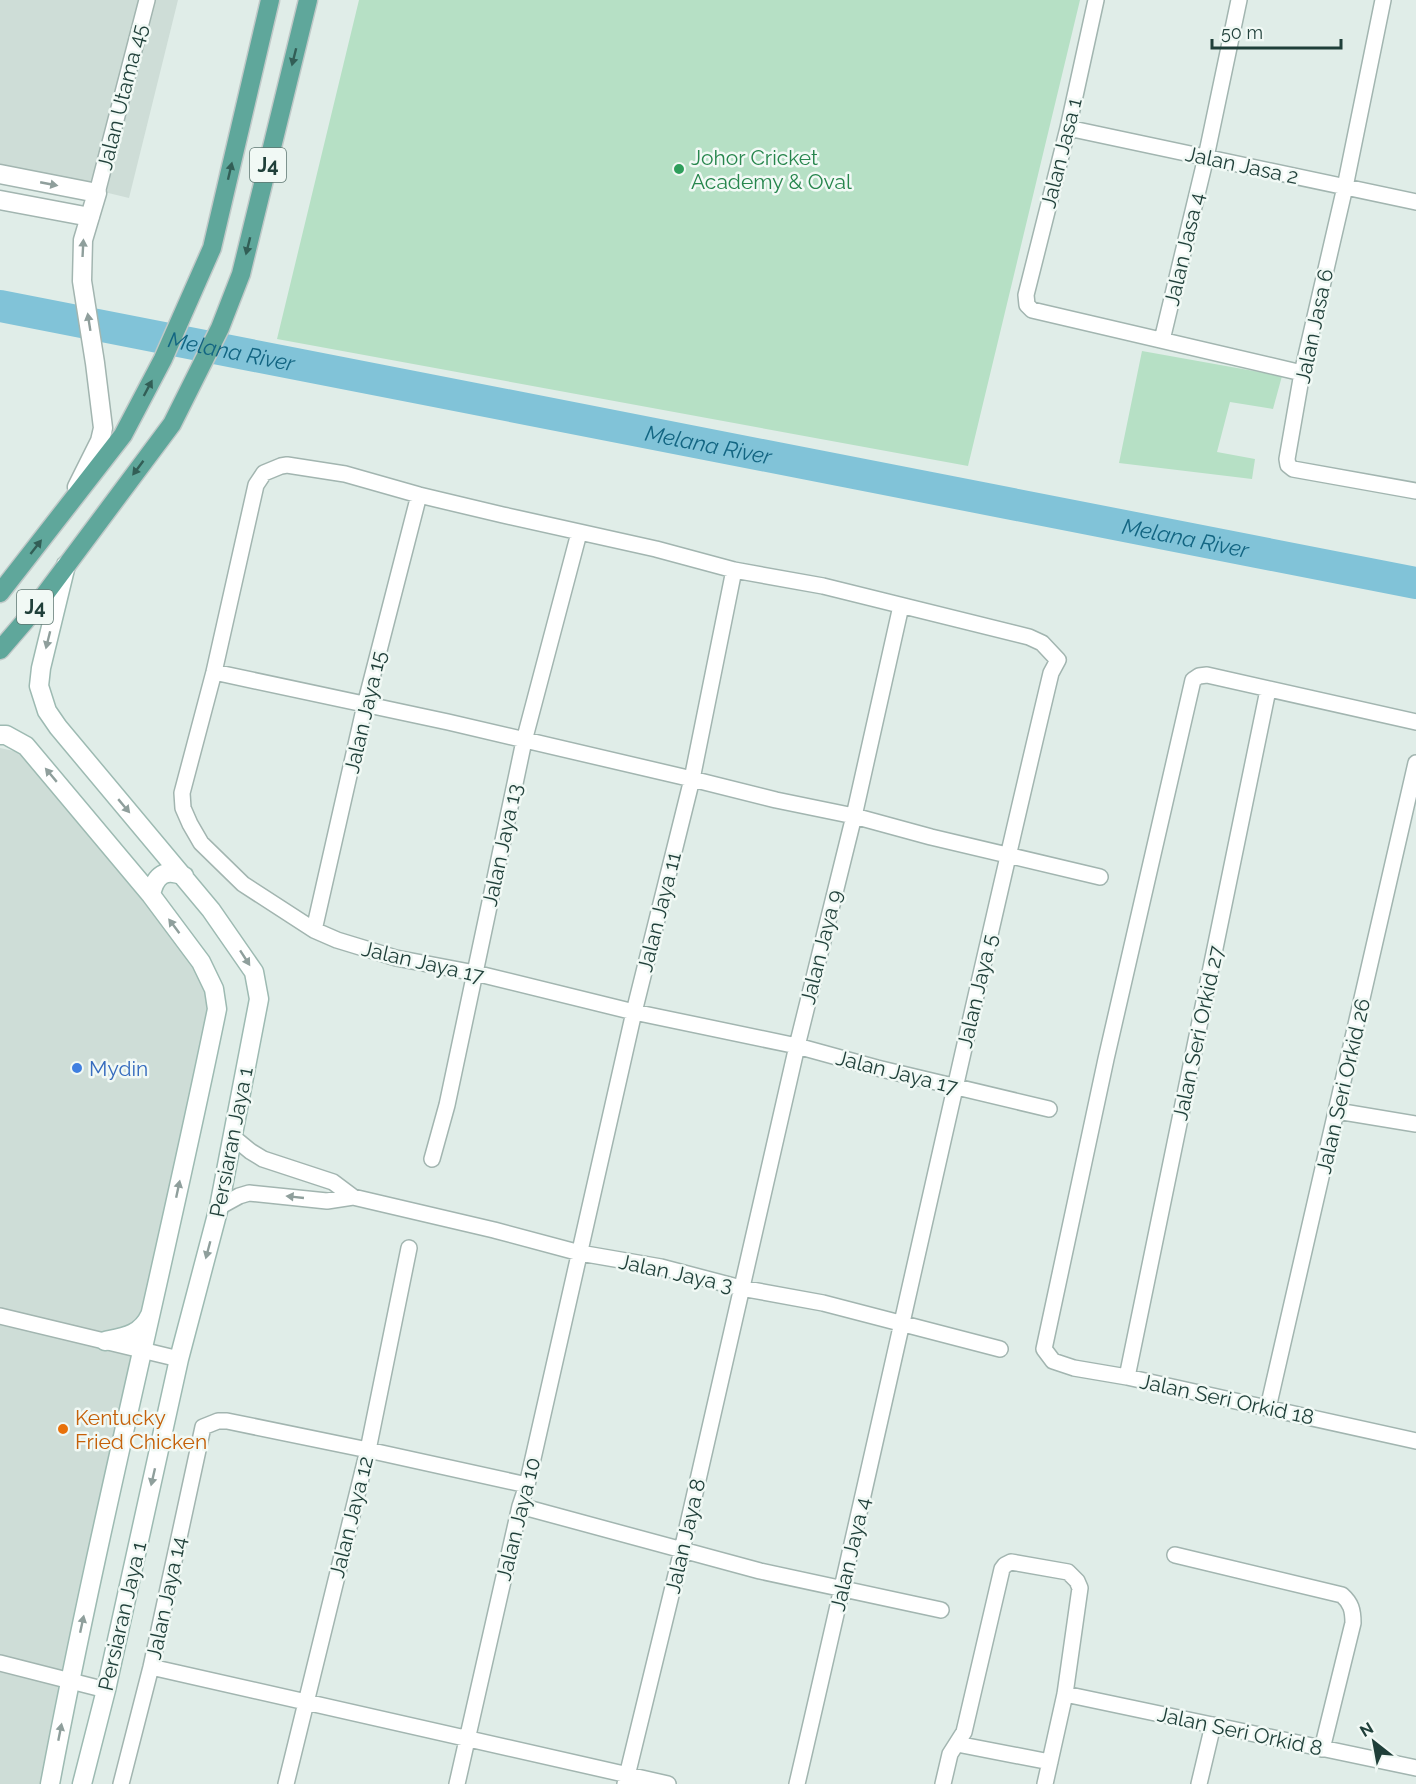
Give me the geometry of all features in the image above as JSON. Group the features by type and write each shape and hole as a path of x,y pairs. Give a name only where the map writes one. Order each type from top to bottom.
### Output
{"main road":[{"name":"J4","path":"0,593 123,435 163,359 212,248 270,0"},
{"name":"J4","path":"0,650 25,621 172,424 220,328 241,274 308,0"},
{"path":"0,174 97,193 83,240 82,281 103,428 100,441 65,510"},
{"path":"0,200 90,217"},
{"name":"Persiaran Jaya 1","path":"67,563 41,668 39,686 47,711 184,876 243,955 254,972 259,999 219,1207 179,1359 106,1690 82,1784"},
{"name":"Persiaran Jaya 1","path":"0,735 6,735 26,746 151,895 201,962 214,989 217,1010 153,1308 108,1499 50,1784"},
{"path":"151,895 153,884 166,872 184,876"},
{"path":"105,1341 130,1336 139,1331 147,1323 153,1308"}],"street":[{"name":"Jalan Utama 45","path":"97,193 147,0"},
{"name":"Jalan Jasa 1","path":"1096,0 1068,128 1026,296 1027,305 1032,310 1162,340"},
{"name":"Jalan Jasa 4","path":"1162,340 1206,157 1239,0"},
{"name":"Jalan Jasa 6","path":"1383,0 1345,187 1302,373 1287,459 1288,465 1293,469 1416,491"},
{"name":"Jalan Jasa 2","path":"1068,128 1416,202"},
{"path":"1162,340 1302,373"},
{"name":"Jalan Jaya 17","path":"419,495 345,474 287,465 264,473 256,485 214,672 182,793 183,808 201,843 243,884 314,930 337,940 396,958 475,973 634,1012 797,1047 1049,1109"},
{"path":"419,495 656,549 734,570 823,586 901,606"},
{"name":"Jalan Jaya 15","path":"314,930 365,705 419,495"},
{"name":"Jalan Jaya 13","path":"432,1159 447,1105 524,741 579,533"},
{"name":"Jalan Jaya 11","path":"580,1253 634,1012 692,778 734,570"},
{"name":"Jalan Jaya 5","path":"901,606 1029,637 1042,643 1058,660 1051,673 1008,854 903,1325"},
{"name":"Jalan Jaya 9","path":"741,1287 854,816 901,606"},
{"path":"214,672 448,722 692,778 1100,877"},
{"name":"Jalan Seri Orkid 18","path":"1268,690 1207,675 1193,680 1106,1059 1044,1349 1053,1361 1074,1368 1127,1377 1416,1441"},
{"path":"1268,690 1416,722"},
{"name":"Jalan Seri Orkid 27","path":"1127,1377 1268,690"},
{"name":"Jalan Seri Orkid 26","path":"1268,1408 1416,763"},
{"path":"1337,1111 1416,1124"},
{"path":"233,1137 262,1159 333,1182 353,1197"},
{"path":"219,1207 249,1193 327,1201 353,1197"},
{"name":"Jalan Jaya 3","path":"353,1197 580,1253 660,1267 741,1287 822,1303 1000,1349"},
{"name":"Jalan Jaya 12","path":"286,1784 304,1703 368,1450 409,1248"},
{"name":"Jalan Jaya 10","path":"457,1784 580,1253"},
{"name":"Jalan Jaya 8","path":"626,1779 682,1550 741,1287"},
{"path":"0,1316 179,1359"},
{"name":"Jalan Jaya 4","path":"797,1784 903,1325"},
{"name":"Jalan Jaya 14","path":"121,1784 152,1667 203,1427 218,1421 227,1421 368,1450"},
{"path":"368,1450 527,1485"},
{"path":"520,1506 760,1571 941,1610"},
{"path":"1175,1555 1342,1595 1349,1601 1353,1610 1353,1623 1322,1749"},
{"path":"943,1784 950,1754 964,1732 1002,1569 1011,1562 1068,1572 1080,1588 1065,1694 1045,1784"},
{"path":"0,1663 106,1690"},
{"path":"152,1667 467,1738 626,1779 668,1784"},
{"name":"Jalan Seri Orkid 8","path":"1065,1694 1416,1768"},
{"path":"1199,1784 1213,1725"},
{"path":"957,1744 1050,1762"}],"shaded area":[{"path":"0,0 178,0 129,198 0,167"},
{"path":"0,748 23,753 50,770 214,986 44,1784 0,1784"}],"green space":[{"name":"Johor Cricket Academy & Oval","path":"359,0 1080,0 968,466 277,339"},
{"path":"1142,351 1282,376 1273,409 1230,402 1217,452 1255,459 1252,479 1119,463"}],"waterway":[{"name":"Melana River","path":"0,306 1416,583"}],"place":[{"name":"Johor Cricket Academy & Oval","path":"679,169"},
{"name":"Mydin","path":"77,1068"},
{"name":"Kentucky Fried Chicken","path":"63,1429"}]}
